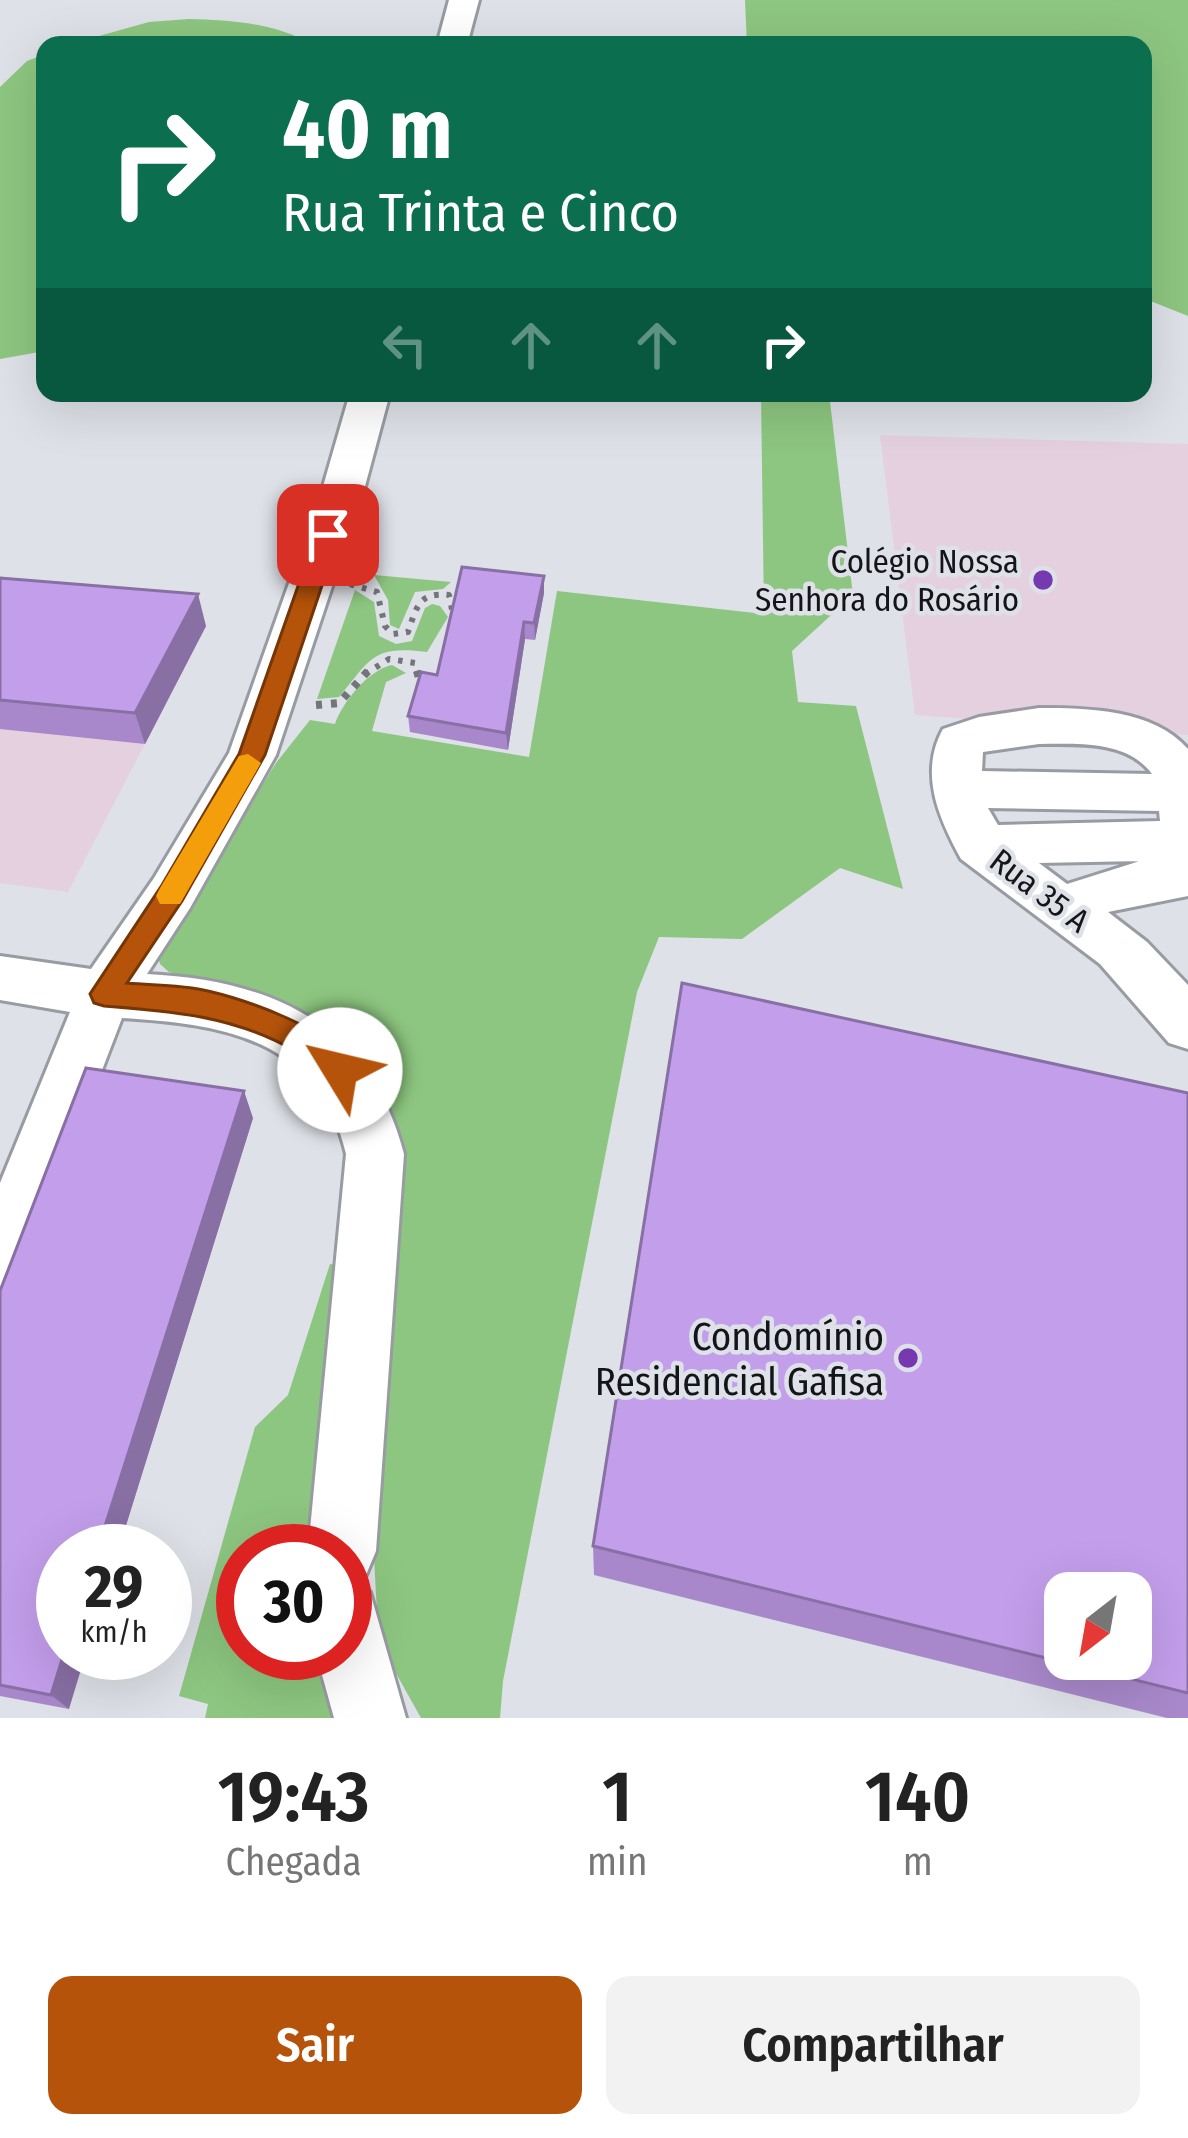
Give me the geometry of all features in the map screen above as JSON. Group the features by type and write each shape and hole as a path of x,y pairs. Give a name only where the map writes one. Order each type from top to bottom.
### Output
{"street":[{"path":"454,36 464,0"},
{"path":"0,1258 104,994 238,784 273,698 367,402"},
{"name":"Rua 35 A","path":"1185,824 954,789 979,844 1122,951 1188,1026"},
{"path":"979,844 1185,824"},
{"path":"1066,910 1090,894 1128,882 1188,876"},
{"path":"0,978 211,1004 286,1031 340,1070 366,1112 375,1154 343,1524"},
{"path":"356,1680 370,1718"}],"path":[{"path":"313,579 376,592 385,626 398,635 408,632 419,600 430,593 449,596 454,619 464,620 466,608"},
{"path":"273,698 320,706 338,703 367,668 389,658 419,667 418,694"}],"shaded area":[{"name":"Colégio Nossa Senhora do Rosário","path":"880,435 1188,444 1188,735 915,715"},
{"path":"0,598 206,626 68,892 0,883"}],"green space":[{"path":"745,0 1188,0 1188,316 1152,302 1152,36 747,36"},
{"path":"149,22 237,22 294,36 99,36"},
{"path":"36,58 36,353 0,359 0,87"},
{"path":"761,402 830,402 853,595 792,651 798,702 856,706 903,889 840,868 742,939 659,937 637,992 503,1681 500,1718 421,1718 388,1659 377,1613 371,1501 401,1175 397,1131 382,1098 242,992 169,972 160,964 157,952 276,763 310,720 335,724 343,707 374,673 392,665 406,673 386,682 372,731 529,757 557,591 764,614"},
{"path":"374,575 451,582 443,589 415,592 399,629 390,625 388,600"},
{"path":"355,590 374,602 379,636 396,644 412,641 425,608 432,604 448,617 427,652 383,653 366,664 339,697 317,699"},
{"path":"330,1264 346,1266 321,1524 228,1524 255,1427 288,1395"},
{"path":"216,1565 216,1680 322,1680 333,1718 205,1718 208,1704 179,1696 184,1680 192,1680 192,1650"}],"building":[{"path":"462,567 544,576 534,623 524,622 506,733 408,716 421,672 437,675"},
{"path":"0,578 198,594 135,713 0,700"},
{"name":"Condomínio Residencial Gafisa","path":"682,983 1188,1093 1188,1693 1135,1680 1152,1680 1152,1572 1044,1572 1044,1657 593,1546"},
{"path":"86,1068 244,1091 106,1524 36,1524 36,1680 56,1680 51,1695 0,1685 0,1291"}],"slow traffic":[{"path":"170,896 248,763"}],"place":[{"name":"Colégio Nossa Senhora do Rosário","path":"1043,580"},
{"name":"Condomínio Residencial Gafisa","path":"908,1358"}],"route":[{"path":"328,535 273,698 238,784 104,994 194,1000 236,1012 286,1031 340,1070"}]}
